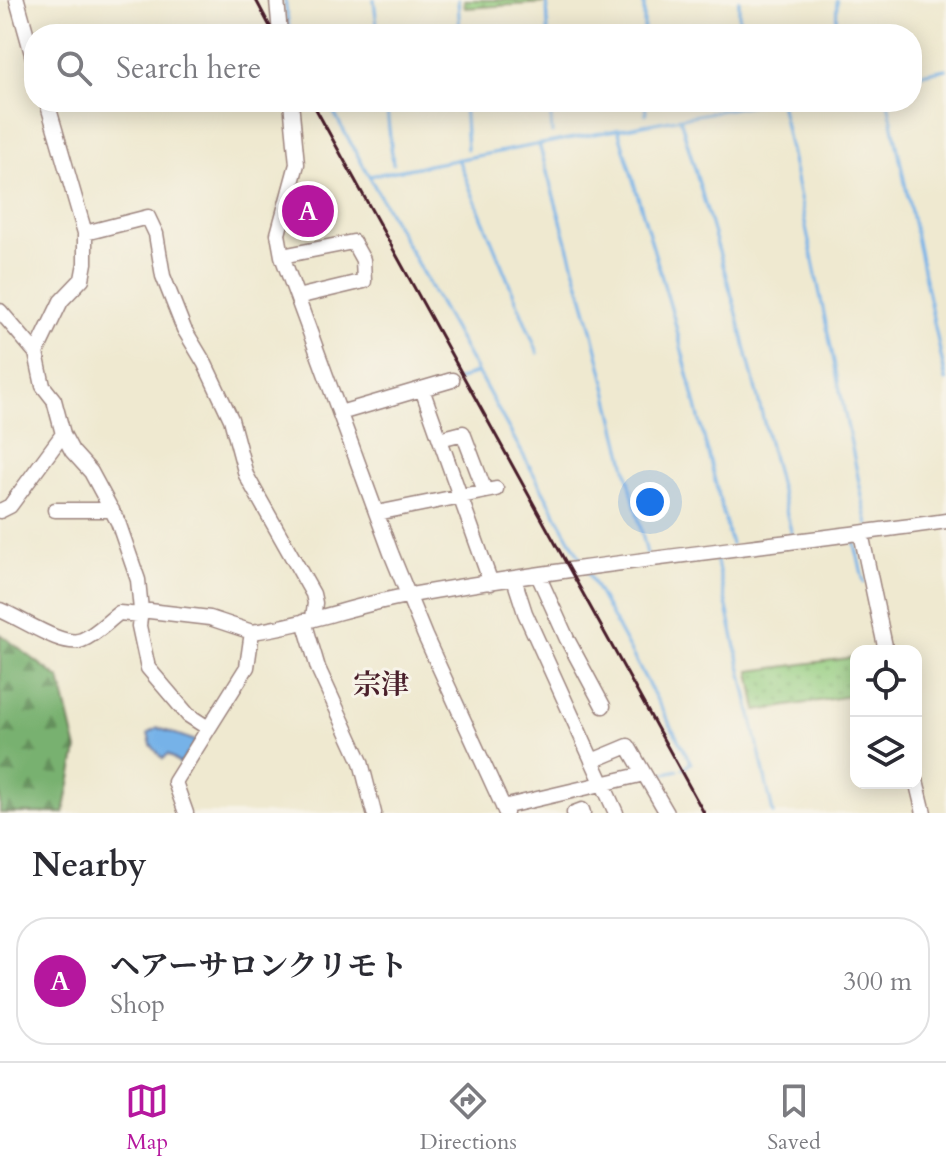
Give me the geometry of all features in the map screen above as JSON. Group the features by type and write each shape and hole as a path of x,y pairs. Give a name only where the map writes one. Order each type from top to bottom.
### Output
{"street":[{"path":"17,0 24,25"},
{"path":"277,0 279,24"},
{"path":"36,353 61,301 82,279 85,233 50,112"},
{"path":"292,112 297,164 278,234 282,256 425,636 508,807 648,775"},
{"path":"85,233 148,217 156,234 163,276 184,329 205,364 231,419 246,475 313,594 315,603 308,620 318,668 361,762 374,813"},
{"path":"282,256 353,242 363,260 364,281 297,297"},
{"path":"0,311 36,353 43,386 54,400 63,434 72,451 91,472 112,510 138,580 139,626 148,668 188,715 208,728"},
{"path":"340,413 452,380"},
{"path":"422,389 491,583"},
{"path":"377,513 491,490 463,433 440,439"},
{"path":"0,511 10,506 63,434"},
{"path":"55,510 112,510"},
{"path":"0,610 66,643 89,637 119,613 210,618 252,632 287,628 410,595 862,536 946,521"},
{"path":"862,536 885,645"},
{"path":"540,579 567,639 603,706"},
{"path":"515,583 616,813"},
{"path":"186,813 175,782 247,667 252,632"},
{"path":"592,761 628,746 648,775 667,813"},
{"path":"918,789 924,813"},
{"path":"574,813 582,810 583,813"}],"green space":[{"path":"464,0 544,0 544,3 465,8"},
{"path":"0,634 60,679 77,750 64,813 0,813"},
{"path":"850,658 850,696 757,711 750,671"}],"water":[{"path":"158,728 196,741 180,764 168,754 163,759 151,745 148,733"}],"waterway":[{"path":"285,0 289,24"},
{"path":"374,0 377,24"},
{"path":"458,0 459,24"},
{"path":"547,0 548,24"},
{"path":"644,0 644,24"},
{"path":"739,0 739,24"},
{"path":"836,24 837,0"},
{"path":"922,74 946,69"},
{"path":"334,112 583,563"},
{"path":"387,112 393,164"},
{"path":"465,112 467,149"},
{"path":"551,112 552,133"},
{"path":"369,176 713,112"},
{"path":"782,112 868,525"},
{"path":"890,112 946,380"},
{"path":"680,118 736,310 792,535"},
{"path":"618,129 673,315 731,544"},
{"path":"539,144 593,333 647,554"},
{"path":"458,159 538,353"},
{"path":"458,380 477,372"},
{"path":"854,540 864,583"},
{"path":"716,558 773,813"},
{"path":"587,571 691,763 683,768"},
{"path":"463,703 510,801"},
{"path":"653,776 678,770"}],"railway":[{"path":"256,0 269,24"},
{"path":"318,112 704,813"}],"place":[{"name":"ヘアーサロンクリモト","path":"308,211"}],"district":[{"name":"宗津","path":"381,684"}]}
